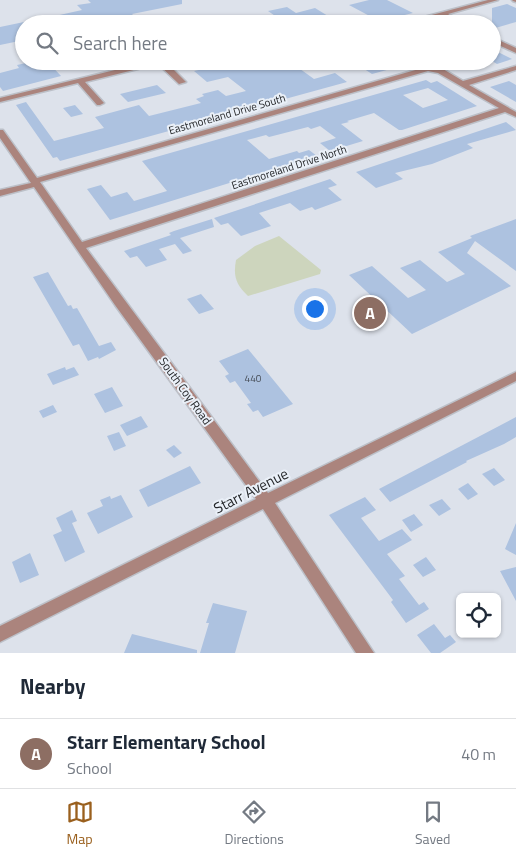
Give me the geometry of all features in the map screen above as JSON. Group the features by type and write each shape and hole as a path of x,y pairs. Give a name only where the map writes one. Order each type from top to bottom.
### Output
{"street":[{"path":"438,15 495,0"},
{"path":"501,44 516,51"},
{"path":"463,84 516,68"},
{"path":"0,100 127,70"},
{"path":"169,70 182,82"},
{"path":"425,70 440,71 516,115"},
{"name":"Eastmoreland Drive South","path":"35,181 425,70"},
{"path":"80,81 100,103"},
{"name":"Eastmoreland Drive North","path":"81,246 505,109"},
{"name":"South Coy Road","path":"0,132 119,302 266,502 366,653"},
{"path":"0,187 35,181"},
{"path":"0,194 35,181"},
{"name":"Starr Avenue","path":"0,634 516,376"}],"green space":[{"path":"279,236 321,270 320,274 248,296 236,280 236,260 255,246"}],"building":[{"path":"88,0 182,0 182,4 133,15 60,15 82,10 77,5 91,3"},
{"path":"369,0 387,0 413,13 404,15 368,15 349,5"},
{"path":"507,4 516,8 516,22 501,26 501,15 492,15 492,8"},
{"path":"287,7 296,13 315,8 326,15 274,15 268,11"},
{"path":"15,24 15,42 0,45 0,27"},
{"path":"501,54 512,59 501,63"},
{"path":"15,69 55,70 61,76 3,91 0,87 0,73"},
{"path":"302,70 314,79 335,73 347,82 60,161 57,157 53,158 16,105 26,102 54,141 104,128 95,117 139,105 149,116 201,103 196,99 204,96 202,94 218,90 226,96 246,91 228,77 207,82 194,71"},
{"path":"366,70 387,70 372,74"},
{"path":"426,80 431,83 437,81 477,106 402,130 399,130 374,113 347,121 349,122 341,124 363,141 330,151 320,143 336,138 320,126 247,140 269,159 297,151 299,153 309,150 317,156 110,220 87,189 101,185 111,197 127,192 134,201 167,191 142,161","holes":["428,88 448,100 423,108 403,95"]},
{"path":"509,81 516,85 516,102 490,87"},
{"path":"157,85 166,93 128,102 120,94"},
{"path":"75,105 83,114 71,117 63,108"},
{"path":"506,122 516,130 467,144 473,148 432,164 395,173 403,179 376,188 356,172"},
{"path":"330,179 337,185 328,188 342,200 315,210 312,207 300,211 290,203 259,213 271,226 241,236 228,223 221,225 214,218"},
{"path":"212,219 214,227 180,238 192,251 183,254 175,244 159,249 167,260 146,267 137,256 130,258 124,251 171,235 169,233 174,231"},
{"path":"516,219 516,271 475,241 467,253 511,286 412,334 349,275 372,266 408,298 426,290 400,268 420,260 447,282 465,274 438,252 472,238 470,236"},
{"path":"48,272 68,306 71,305 73,309 77,308 99,346 111,342 116,350 99,359 98,357 88,361 79,344 73,346 33,277"},
{"path":"201,294 214,309 199,314 187,299"},
{"path":"248,349 293,404 263,417 258,410 253,412 247,404 251,403 235,381 230,383 225,376 229,374 219,361"},
{"path":"65,367 66,370 74,367 79,375 53,385 47,374"},
{"path":"112,387 123,406 105,413 94,394"},
{"path":"53,405 57,412 43,418 39,411"},
{"path":"141,416 148,427 127,436 120,425"},
{"path":"516,417 516,437 504,444 466,461 390,502 379,489"},
{"path":"119,432 126,446 114,451 107,436"},
{"path":"174,445 182,453 174,458 166,450"},
{"path":"190,466 201,483 148,507 139,490"},
{"path":"494,468 505,480 494,486 482,474"},
{"path":"468,483 478,494 468,500 458,489"},
{"path":"121,495 133,517 98,534 87,513 103,506 100,500 110,496 111,499"},
{"path":"365,497 376,510 361,518 379,541 402,529 412,540 387,554 405,576 399,579 419,605 424,602 429,609 406,623 391,602 393,600 329,515"},
{"path":"442,499 451,509 439,516 429,505"},
{"path":"72,510 77,521 72,523 85,552 65,562 53,535 62,531 56,518"},
{"path":"414,514 423,525 411,532 402,520"},
{"path":"516,523 516,555 505,549"},
{"path":"30,553 39,575 20,583 12,562"},
{"path":"426,557 436,570 423,577 413,565"},
{"path":"516,567 516,601 500,571"},
{"path":"213,603 247,611 235,653 200,653 209,623 206,623"},
{"path":"434,624 445,638 450,635 456,642 440,653 431,653 417,635"},
{"path":"132,634 197,650 197,653 124,653"}],"place":[{"name":"Starr Elementary School","path":"370,313"}]}
